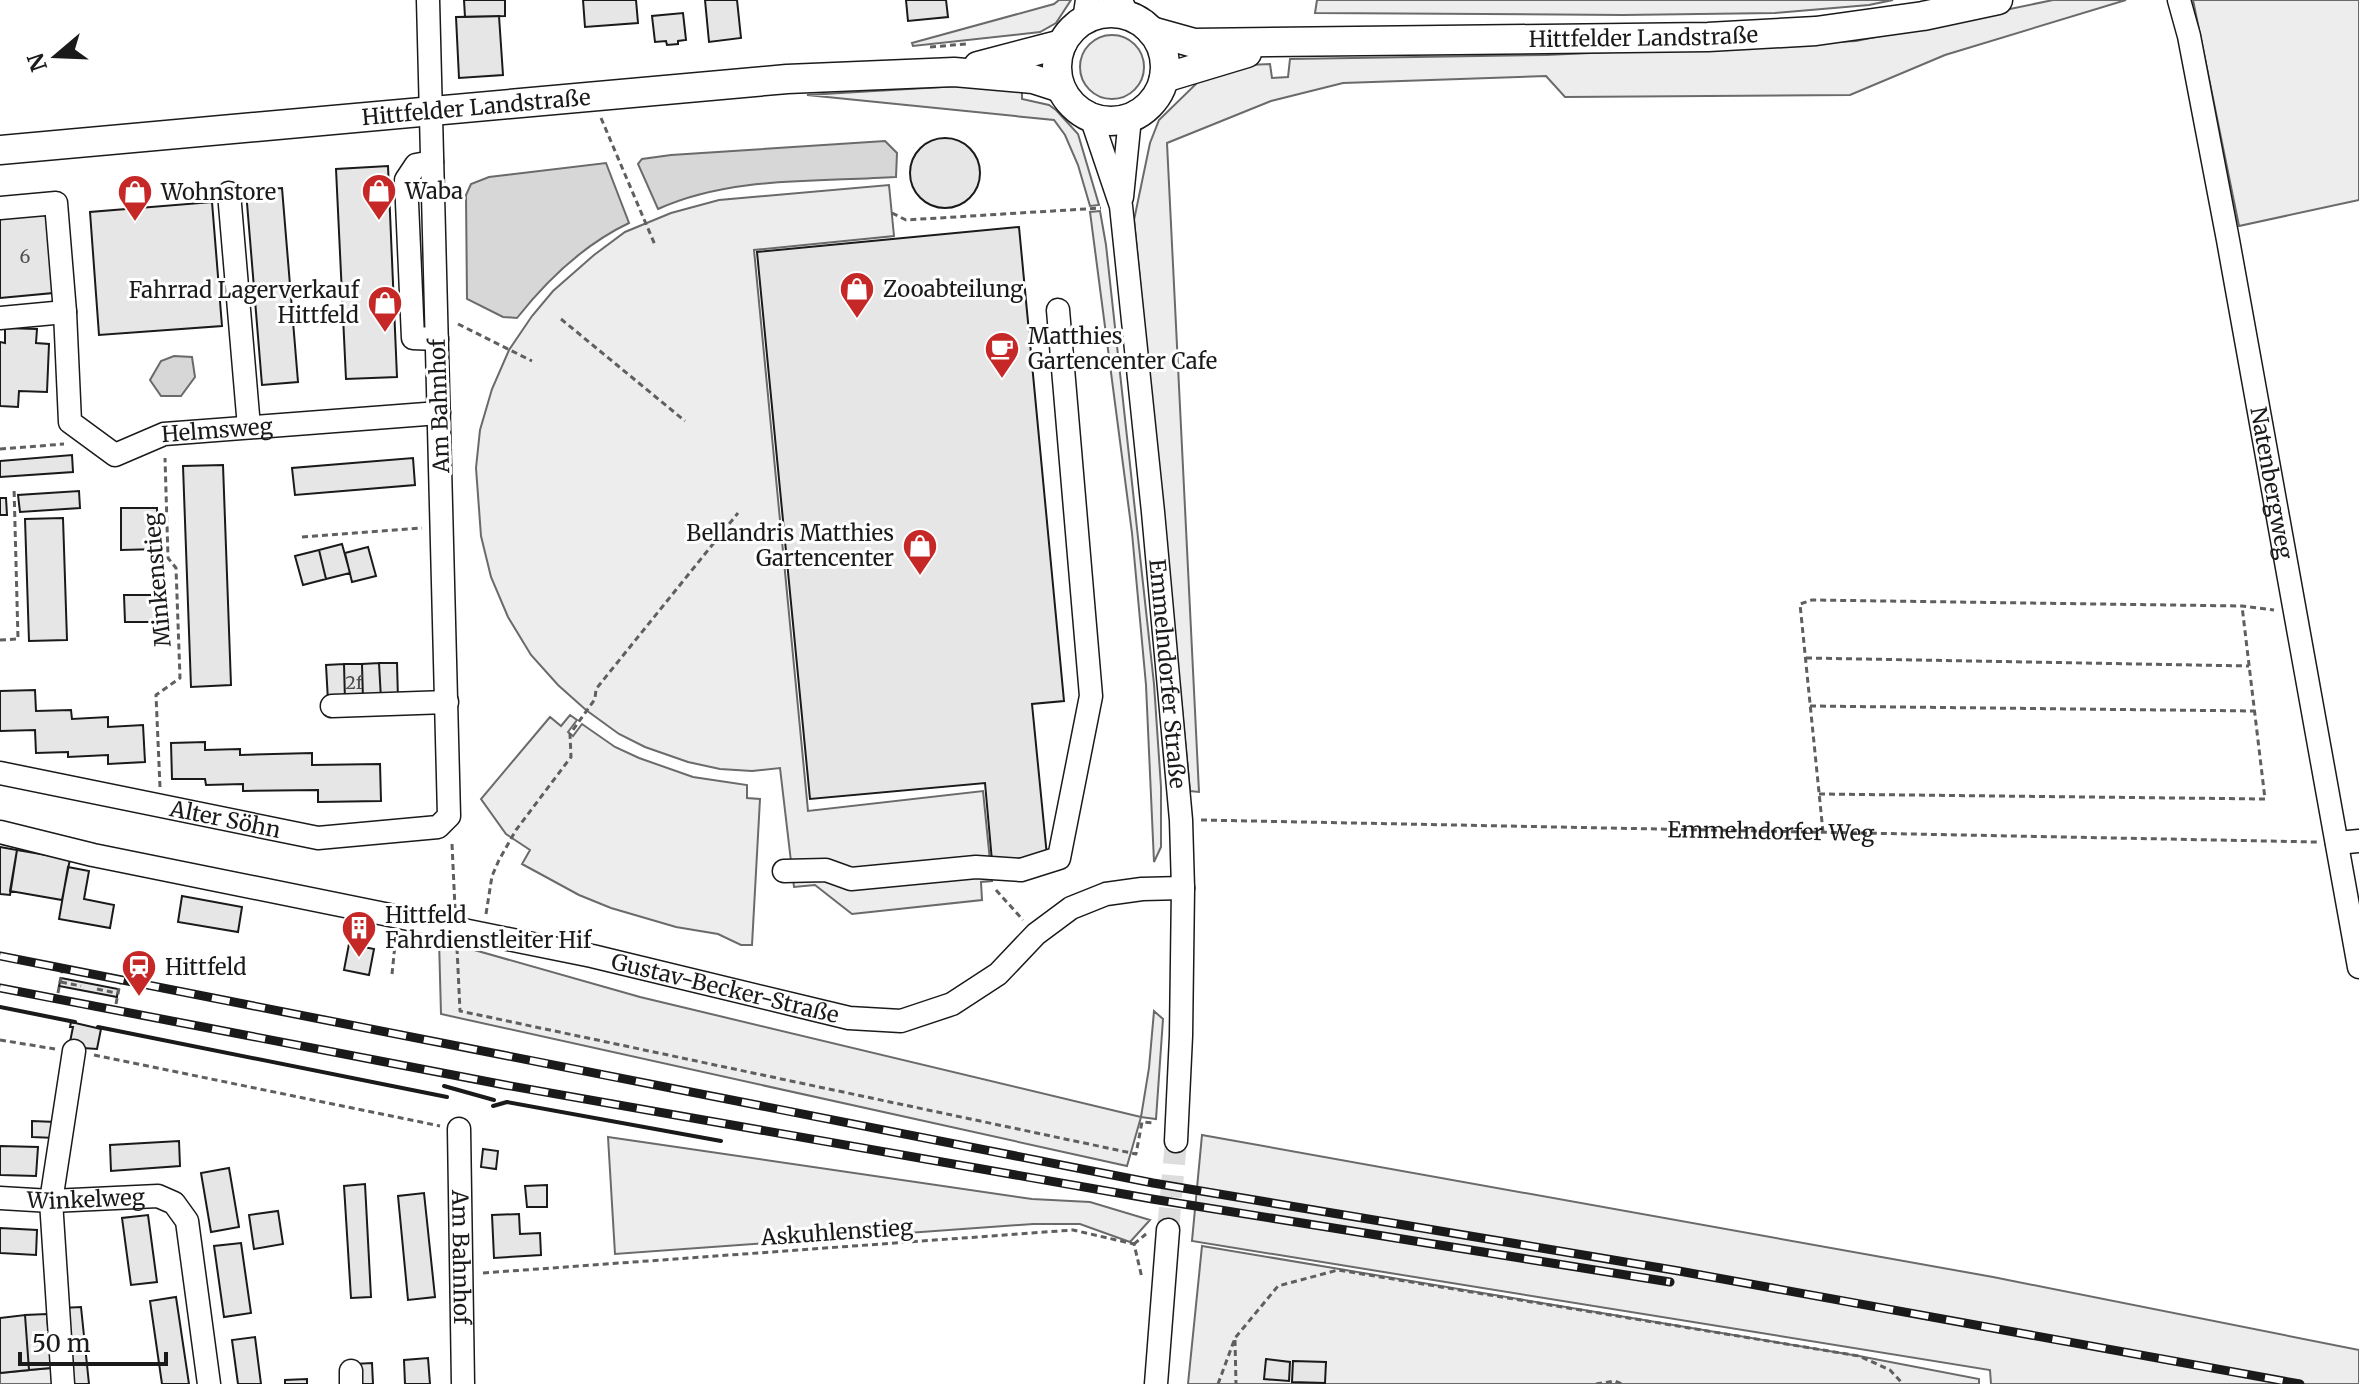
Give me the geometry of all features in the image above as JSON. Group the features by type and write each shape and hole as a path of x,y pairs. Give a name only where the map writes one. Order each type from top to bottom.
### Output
{"main road":[{"name":"Hittfelder Landstraße","path":"954,72 1062,44 1086,10 1113,13 1124,8 1151,31 1194,43 1286,43 1692,37 1816,31 1923,16 1998,0"},
{"path":"1062,44 1057,59 1061,88 1078,110 1103,121 1139,122 1145,109 1168,88 1165,61 1151,31"},
{"name":"Hittfelder Landstraße","path":"1168,88 1196,66 1286,43"},
{"name":"Hittfelder Landstraße","path":"0,150 787,79 954,72 1033,79 1061,88"}],"street":[{"name":"Am Bahnhof","path":"428,0 449,816"},
{"name":"Natenbergweg","path":"2179,0 2189,36 2225,224 2295,613 2348,842 2359,967"},
{"name":"Emmelndorfer Straße","path":"1091,117 1121,206 1181,820 1181,1036 1176,1141"},
{"name":"Emmelndorfer Straße","path":"1121,206 1139,122"},
{"path":"432,162 416,165 406,180 413,338 437,339"},
{"path":"229,193 249,427"},
{"path":"0,208 56,203 65,312 0,318"},
{"path":"784,871 826,870 851,879 976,867 1021,870 1059,858 1091,696 1058,310"},
{"name":"Helmsweg","path":"65,312 70,422 115,455 164,434 439,413"},
{"path":"332,706 447,702"},
{"name":"Alter Söhn","path":"0,773 318,838 438,827 449,816"},
{"name":"Gustav-Becker-Straße","path":"0,832 93,855 592,956 849,1018 901,1021 952,1004 998,974 1036,934 1071,908 1106,894 1183,888"},
{"path":"63,1384 51,1201 74,1051"},
{"name":"Am Bahnhof","path":"459,1129 463,1384"},
{"name":"Winkelweg","path":"0,1198 51,1201 158,1196 174,1203 187,1221 209,1384"},
{"path":"1156,1384 1168,1230"}],"path":[{"path":"1139,122 1151,115 1168,88"},
{"path":"591,96 655,245"},
{"path":"892,213 906,220 1121,206"},
{"path":"436,314 532,361"},
{"path":"561,319 685,421"},
{"name":"Minkenstieg","path":"161,808 156,695 180,678 176,568 168,558 164,434"},
{"path":"0,449 78,443"},
{"path":"0,640 18,639 14,487"},
{"path":"485,918 492,876 499,860 516,830 571,757 570,734 595,699 596,689 738,513"},
{"path":"302,537 442,527"},
{"path":"1823,832 1800,604 1812,600 2242,606 2295,613"},
{"path":"1819,794 2265,799 2242,606"},
{"path":"1806,658 2249,666"},
{"path":"1810,706 2254,711"},
{"path":"449,816 460,1011 1136,1154 1142,1122 1160,1124"},
{"name":"Emmelndorfer Weg","path":"1181,820 2348,842"},
{"path":"976,867 1036,934"},
{"path":"392,974 398,916"},
{"path":"58,993 62,971"},
{"path":"60,982 81,986"},
{"path":"116,1004 120,983"},
{"path":"97,989 118,993"},
{"path":"0,1040 74,1051 459,1129"},
{"name":"Askuhlenstieg","path":"460,1275 1073,1230 1134,1244 1149,1305 1160,1320"},
{"path":"1218,1384 1235,1338 1278,1286 1338,1270 1859,1356 1890,1370 1903,1384"},
{"path":"1235,1338 1236,1384"},
{"path":"1596,1384 1615,1381 1622,1384"}],"shaded area":[{"path":"1059,0 1071,0 1056,23 1040,32 913,46 912,43 1054,4"},
{"path":"1317,0 1893,0 1775,13 1623,15 1315,13"},
{"path":"2053,0 2126,0 1945,55 1850,95 1565,97 1546,76 1343,83 1271,101 1167,143 1199,792 1190,791 1134,220 1150,143 1159,120 1196,84 1199,77 1248,65 1270,64 1272,78 1288,77 1290,59 1546,55 1856,41"},
{"path":"2193,0 2359,0 2359,200 2239,226"},
{"path":"1106,35 1118,35 1135,44 1142,55 1142,79 1135,90 1118,99 1106,99 1094,94 1085,85 1080,73 1080,61 1085,49 1094,40"},
{"path":"959,86 1022,87 1022,99 1049,105 1056,110 1078,134 1099,205 1090,206 1078,165 1065,135 1054,120 807,95"},
{"path":"885,141 897,153 896,177 745,186 686,198 658,209 638,164 642,159 671,155"},
{"path":"606,163 629,223 597,241 568,264 517,318 503,317 467,299 466,195 471,184 489,177"},
{"path":"889,185 894,236 754,250 808,811 983,791 992,881 981,882 982,900 852,914 815,885 794,887 780,768 752,771 720,769 645,747 619,734 586,710 531,655 508,617 491,577 481,536 476,468 480,430 492,389 509,350 553,291 625,232 671,213 719,200"},
{"path":"1100,211 1154,684 1161,787 1161,847 1154,862 1146,685 1132,533 1090,212"},
{"path":"174,356 192,357 195,377 181,396 161,396 150,380 161,361"},
{"path":"570,715 577,720 568,732 573,736 582,724 615,747 639,758 693,777 747,785 747,798 760,799 752,945 741,945 718,934 676,927 611,908 579,895 522,864 530,850 506,834 481,799 550,717 561,726"},
{"path":"439,940 640,997 1141,1117 1127,1166 441,1014"},
{"path":"1154,1011 1163,1019 1156,1119 1141,1117"},
{"path":"1202,1135 1993,1277 2359,1350 2359,1384 1991,1384 1990,1370 1192,1241"},
{"path":"608,1137 1032,1199 1090,1202 1150,1220 1130,1242 1080,1224 1033,1224 615,1254"},
{"path":"1202,1246 1859,1356 1979,1379 1979,1384 1188,1384"},
{"path":"51,1368 52,1384 0,1384 0,1373"}],"building":[{"path":"464,0 505,0 505,16 465,17"},
{"path":"583,0 636,0 638,23 585,27"},
{"path":"705,0 737,0 741,38 709,42"},
{"path":"906,0 946,0 948,17 908,21"},
{"path":"683,13 686,40 667,45 666,41 655,42 652,16"},
{"path":"499,16 503,75 459,78 456,17"},
{"path":"945,138 970,148 980,173 970,198 945,208 920,198 910,173 920,148"},
{"path":"388,166 397,377 346,379 336,169"},
{"path":"282,188 298,382 262,385 246,191"},
{"path":"212,202 222,326 99,335 90,212"},
{"path":"47,215 53,293 0,298 0,218"},
{"name":"Bellandris Matthies Gartencenter","path":"1019,227 1064,701 1032,704 1047,856 992,861 985,783 810,799 757,252"},
{"path":"5,328 37,329 36,343 49,344 47,392 19,391 18,407 0,406 0,342 5,343"},
{"path":"72,455 73,472 0,477 0,461"},
{"path":"413,458 415,485 295,495 292,468"},
{"path":"223,465 231,685 191,687 183,466"},
{"path":"79,491 80,508 20,512 18,495"},
{"path":"0,498 6,498 7,515 0,515"},
{"path":"121,508 157,508 158,549 121,550"},
{"path":"63,518 67,640 29,641 25,519"},
{"path":"342,544 350,573 326,579 319,550"},
{"path":"368,547 376,576 352,582 345,553"},
{"path":"319,550 326,579 303,585 295,556"},
{"path":"124,595 160,595 160,622 125,622"},
{"path":"379,663 397,663 398,699 381,699"},
{"path":"379,663 381,699 363,700 362,664"},
{"path":"344,664 345,701 328,701 326,665"},
{"path":"344,664 362,664 363,700 345,701"},
{"path":"35,690 36,711 71,710 72,719 108,717 108,727 143,725 145,762 108,764 108,755 68,757 68,752 36,753 35,730 0,731 0,691"},
{"path":"205,742 205,750 240,749 240,755 312,753 312,765 380,764 381,801 318,802 318,790 243,791 243,784 206,785 205,779 172,779 171,743"},
{"path":"0,847 17,850 10,895 0,894"},
{"path":"17,850 70,859 62,900 10,891"},
{"path":"68,867 89,871 84,899 114,905 110,928 59,919"},
{"path":"182,896 242,907 238,932 178,922"},
{"name":"Hittfeld Fahrdienstleiter Hif","path":"349,944 374,949 369,975 344,970"},
{"path":"61,978 118,989 117,997 59,986"},
{"path":"71,1022 101,1029 97,1049 69,1047"},
{"path":"32,1121 56,1122 55,1138 32,1137"},
{"path":"179,1141 180,1166 111,1171 110,1145"},
{"path":"0,1146 38,1147 36,1176 0,1175"},
{"path":"483,1149 498,1151 496,1169 481,1167"},
{"path":"229,1168 239,1227 211,1232 201,1173"},
{"path":"365,1184 371,1297 351,1298 344,1186"},
{"path":"547,1185 547,1207 527,1207 525,1186"},
{"path":"424,1193 435,1297 408,1300 398,1196"},
{"path":"278,1211 283,1244 254,1249 249,1215"},
{"path":"519,1214 520,1234 540,1233 541,1255 494,1258 492,1215"},
{"path":"148,1215 157,1282 131,1285 122,1218"},
{"path":"0,1228 37,1230 36,1255 0,1253"},
{"path":"241,1243 251,1313 224,1317 214,1246"},
{"path":"176,1297 189,1384 162,1384 150,1301"},
{"path":"81,1307 89,1384 69,1384 62,1308"},
{"path":"47,1314 51,1368 29,1370 25,1315"},
{"path":"25,1315 29,1370 0,1373 0,1318"},
{"path":"255,1337 261,1384 238,1384 232,1340"},
{"path":"428,1358 430,1384 405,1384 404,1360"},
{"path":"1266,1359 1290,1362 1289,1381 1264,1379"},
{"path":"1293,1361 1326,1362 1325,1383 1292,1382"},
{"path":"372,1363 373,1384 355,1384 354,1364"},
{"path":"307,1379 307,1384 285,1384 285,1380"}],"tunnel":[{"path":"1168,1230 1176,1141"}],"railway":[{"path":"0,956 1153,1183 1679,1271 2300,1384"},
{"path":"0,988 505,1085 1152,1199 1670,1282"}],"wall":[{"path":"0,1007 75,1022"},
{"path":"98,1027 447,1097"},
{"path":"444,1086 494,1100"},
{"path":"493,1106 507,1102 721,1141"}],"place":[{"name":"Waba","path":"379,222"},
{"name":"Wohnstore","path":"135,223"},
{"name":"Zooabteilung","path":"857,320"},
{"name":"Fahrrad Lagerverkauf Hittfeld","path":"385,334"},
{"name":"Matthies Gartencenter Cafe","path":"1002,380"},
{"name":"Bellandris Matthies Gartencenter","path":"920,577"},
{"name":"Hittfeld Fahrdienstleiter Hif","path":"359,959"},
{"name":"Hittfeld","path":"139,998"}]}
